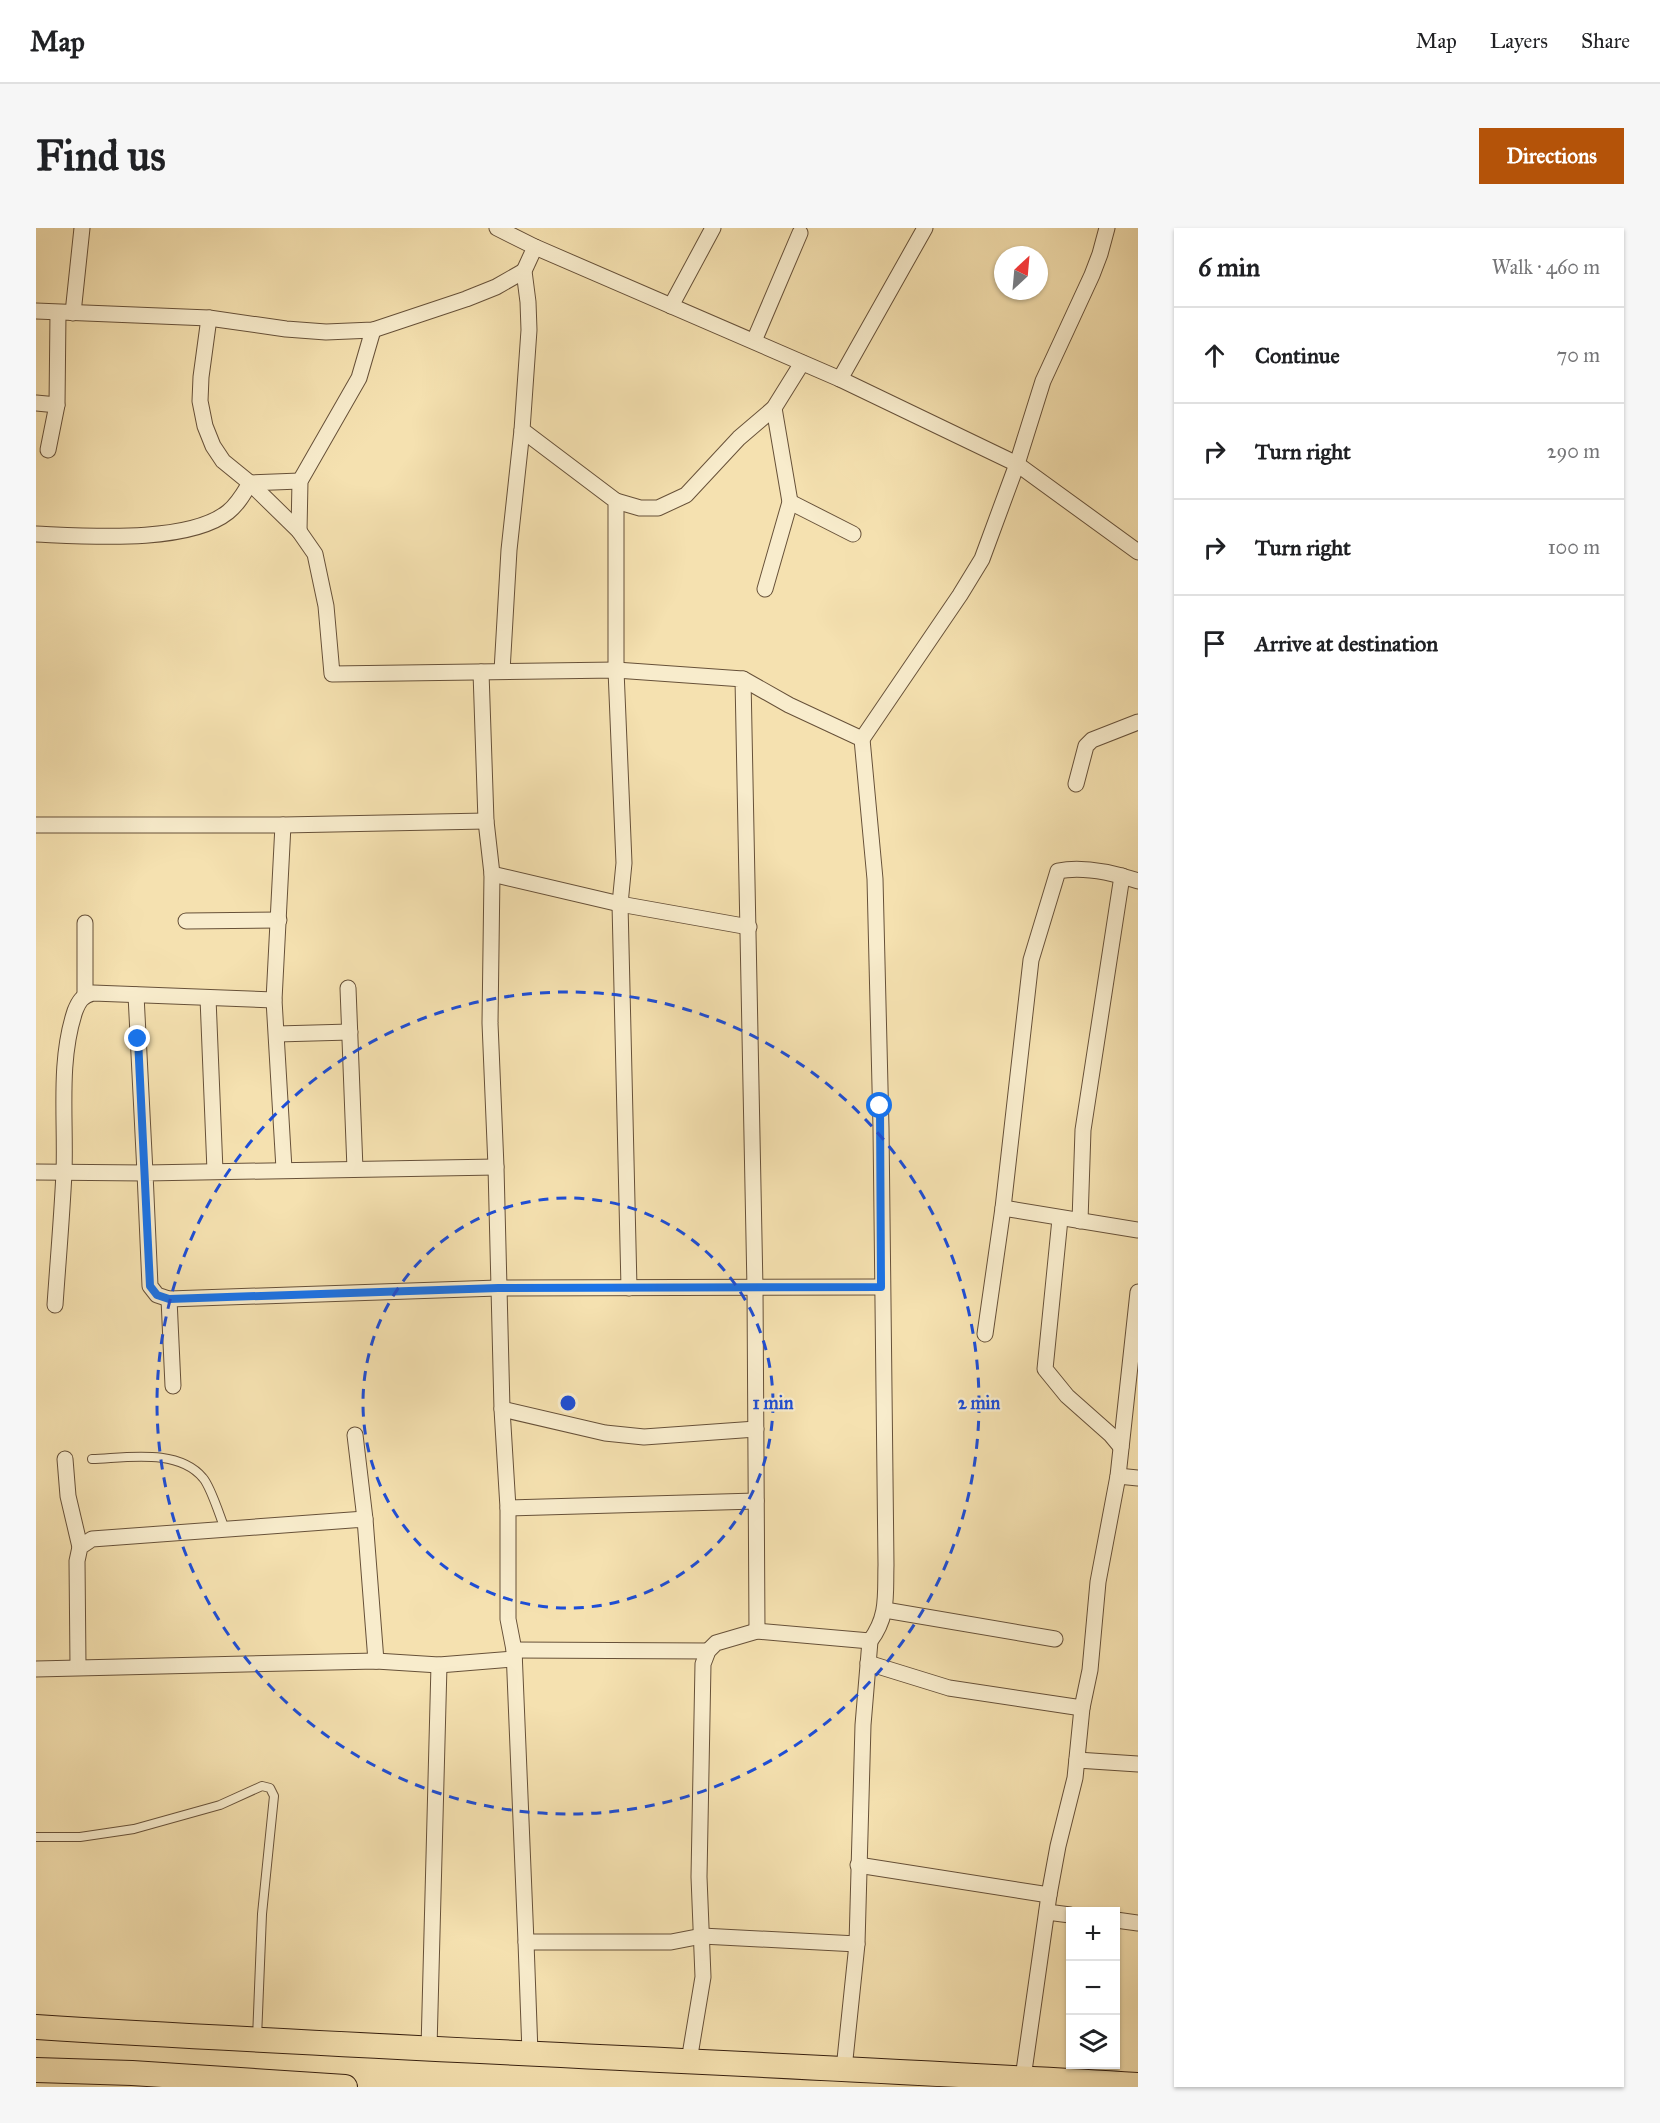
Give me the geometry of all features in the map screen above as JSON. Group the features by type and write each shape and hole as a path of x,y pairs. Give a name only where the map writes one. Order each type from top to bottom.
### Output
{"main road":[{"path":"36,2027 257,2041 1138,2085"},
{"path":"36,2070 96,2079 139,2078 345,2087"}],"street":[{"path":"48,450 57,405 66,313 82,228"},
{"path":"497,228 535,247 840,380 1017,464 1138,552"},
{"path":"671,306 713,228"},
{"path":"840,380 925,228"},
{"path":"844,2069 857,1944 863,1725 868,1663 870,1641 880,1628 885,1611 886,1565 874,879 862,739 982,559 1017,464 1043,381 1092,275 1107,228"},
{"path":"754,341 800,233"},
{"path":"502,671 509,550 522,430 529,330 524,271 535,247"},
{"path":"36,311 209,318 326,332 373,330 466,299 496,287 524,271"},
{"path":"209,318 200,385 200,401 205,426 213,446 223,461 250,483 299,531 315,554 326,606 332,675 616,669 742,679 789,705 862,739"},
{"path":"299,531 300,481 359,378 373,330"},
{"path":"522,430 616,501 640,508 658,508 686,495 740,438 774,408 802,363"},
{"path":"36,402 57,405"},
{"path":"765,589 790,502 774,408"},
{"path":"250,483 300,481"},
{"path":"36,534 97,537 192,528 213,521 228,512 240,500 250,483"},
{"path":"616,501 616,669 624,863 620,904 629,1288"},
{"path":"790,502 853,534"},
{"path":"482,672 486,821 492,874 490,1023 507,1508 508,1619 514,1655 530,2053"},
{"path":"742,679 755,1289 757,1631"},
{"path":"1076,784 1086,746 1092,740 1138,722"},
{"path":"36,825 283,825 486,821"},
{"path":"283,825 274,1000 284,1169"},
{"path":"985,1334 1003,1208 1030,960 1058,872 1072,868 1122,876 1138,881"},
{"path":"492,874 620,904 748,927"},
{"path":"1080,1221 1083,1130 1122,876"},
{"path":"186,921 279,920"},
{"path":"85,923 85,995"},
{"path":"348,988 355,1169"},
{"path":"55,1305 64,1172 68,1044 75,1012 80,1001 85,995 93,993 274,1000"},
{"path":"136,994 150,1286 157,1295 169,1299 498,1288 881,1287"},
{"path":"208,998 215,1171"},
{"path":"277,1034 350,1032"},
{"path":"36,1172 145,1173 496,1167"},
{"path":"1003,1208 1138,1230"},
{"path":"1060,1219 1045,1370 1067,1396 1111,1435 1121,1447"},
{"path":"1023,2078 1048,1895 1075,1778 1082,1708 1090,1670 1098,1582 1118,1476 1138,1292"},
{"path":"169,1299 173,1386"},
{"path":"502,1409 605,1433 644,1437 756,1429"},
{"path":"355,1435 365,1519 376,1661"},
{"path":"65,1459 68,1496 80,1547 76,1561 78,1666"},
{"path":"1118,1476 1138,1478"},
{"path":"507,1508 756,1502"},
{"path":"80,1547 92,1539 365,1519"},
{"path":"885,1611 1054,1639"},
{"path":"689,2061 703,1977 699,1877 703,1664 708,1651 716,1643 757,1631 870,1641"},
{"path":"36,1669 78,1666 376,1661 439,1665 514,1655 708,1651"},
{"path":"868,1663 948,1688 1082,1708"},
{"path":"429,2048 439,1665"},
{"path":"1077,1760 1138,1764"},
{"path":"858,1865 1048,1895"},
{"path":"1047,1912 1066,1914"},
{"path":"1120,1921 1138,1923"},
{"path":"526,1941 671,1942 702,1936 857,1944"}],"lane":[{"path":"92,1459 159,1458 188,1464 205,1479 225,1529"},
{"path":"36,1837 80,1837 134,1829 220,1805 262,1786 270,1788 274,1796 262,1914 257,2041"}],"route":[{"path":"138,1039 150,1286 157,1295 169,1299 498,1288 881,1287 880,1106"}]}
